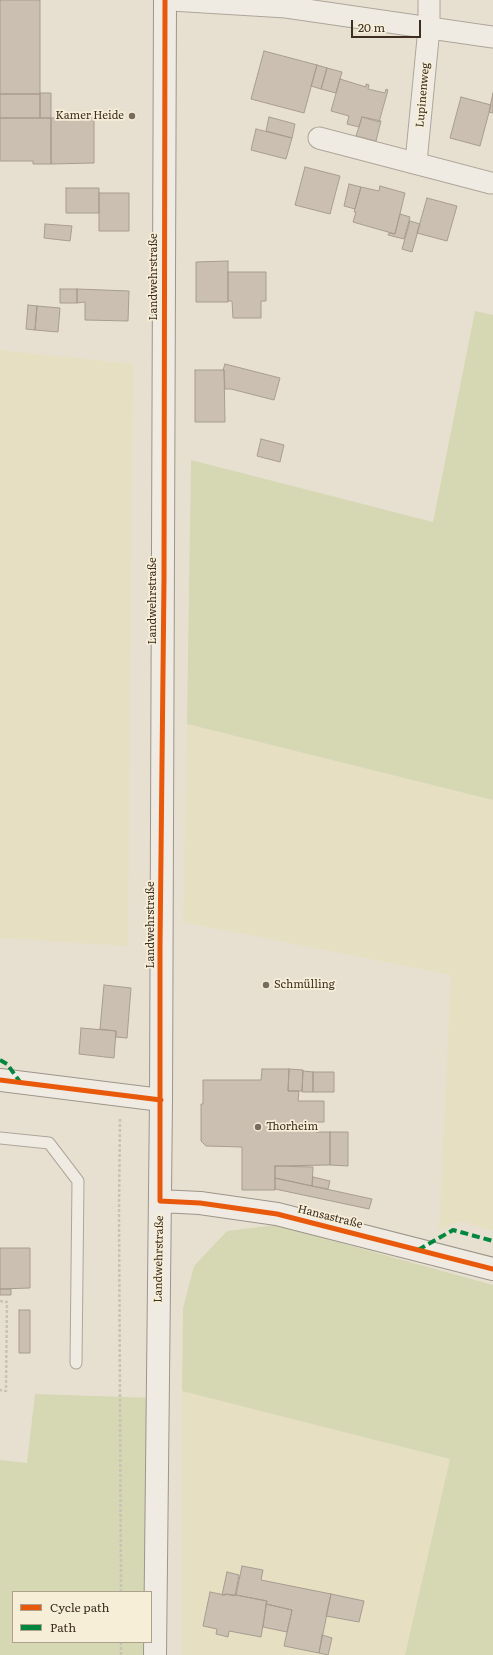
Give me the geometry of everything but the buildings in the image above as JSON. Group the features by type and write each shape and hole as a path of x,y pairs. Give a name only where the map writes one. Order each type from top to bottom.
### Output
{"main road":[{"name":"Landwehrstraße","path":"155,1655 161,1100 165,0"},
{"path":"0,1080 161,1100"},
{"name":"Hansastraße","path":"160,1201 200,1203 277,1214 493,1269"}],"street":[{"path":"171,0 287,4 429,28 493,37"},
{"name":"Lupinenweg","path":"416,162 429,28 429,0"},
{"path":"319,138 491,182"}],"lane":[{"path":"0,1138 49,1143 78,1181 76,1363"}],"path":[{"path":"121,1095 119,1218 121,1591"},
{"path":"0,1301 6,1302 6,1391 0,1390"},
{"path":"121,1643 121,1655"}],"shaded area":[{"path":"0,350 133,364 128,946 1,938 0,945"},
{"path":"187,724 493,800 493,1231 461,1221 439,1230 451,975 183,922"},
{"path":"182,1391 450,1459 405,1655 182,1655"}],"green space":[{"path":"475,311 493,315 493,800 187,724 191,460 433,522"},
{"path":"276,1225 493,1285 493,1655 405,1655 450,1459 182,1391 183,1308 194,1266 227,1231"},
{"path":"35,1394 155,1398 152,1591 12,1591 12,1643 151,1643 151,1655 0,1655 0,1460 27,1463"}],"marked path":[{"path":"0,1060 7,1064 20,1082"},
{"path":"418,1250 453,1230 493,1241"}],"cycle path":[{"path":"165,0 164,580 160,948 160,1201 200,1203 277,1214 493,1269"},
{"path":"0,1080 161,1100"}],"place":[{"name":"Kamer Heide","path":"132,116"},
{"name":"Schmülling","path":"266,985"},
{"name":"Thorheim","path":"258,1127"}]}
